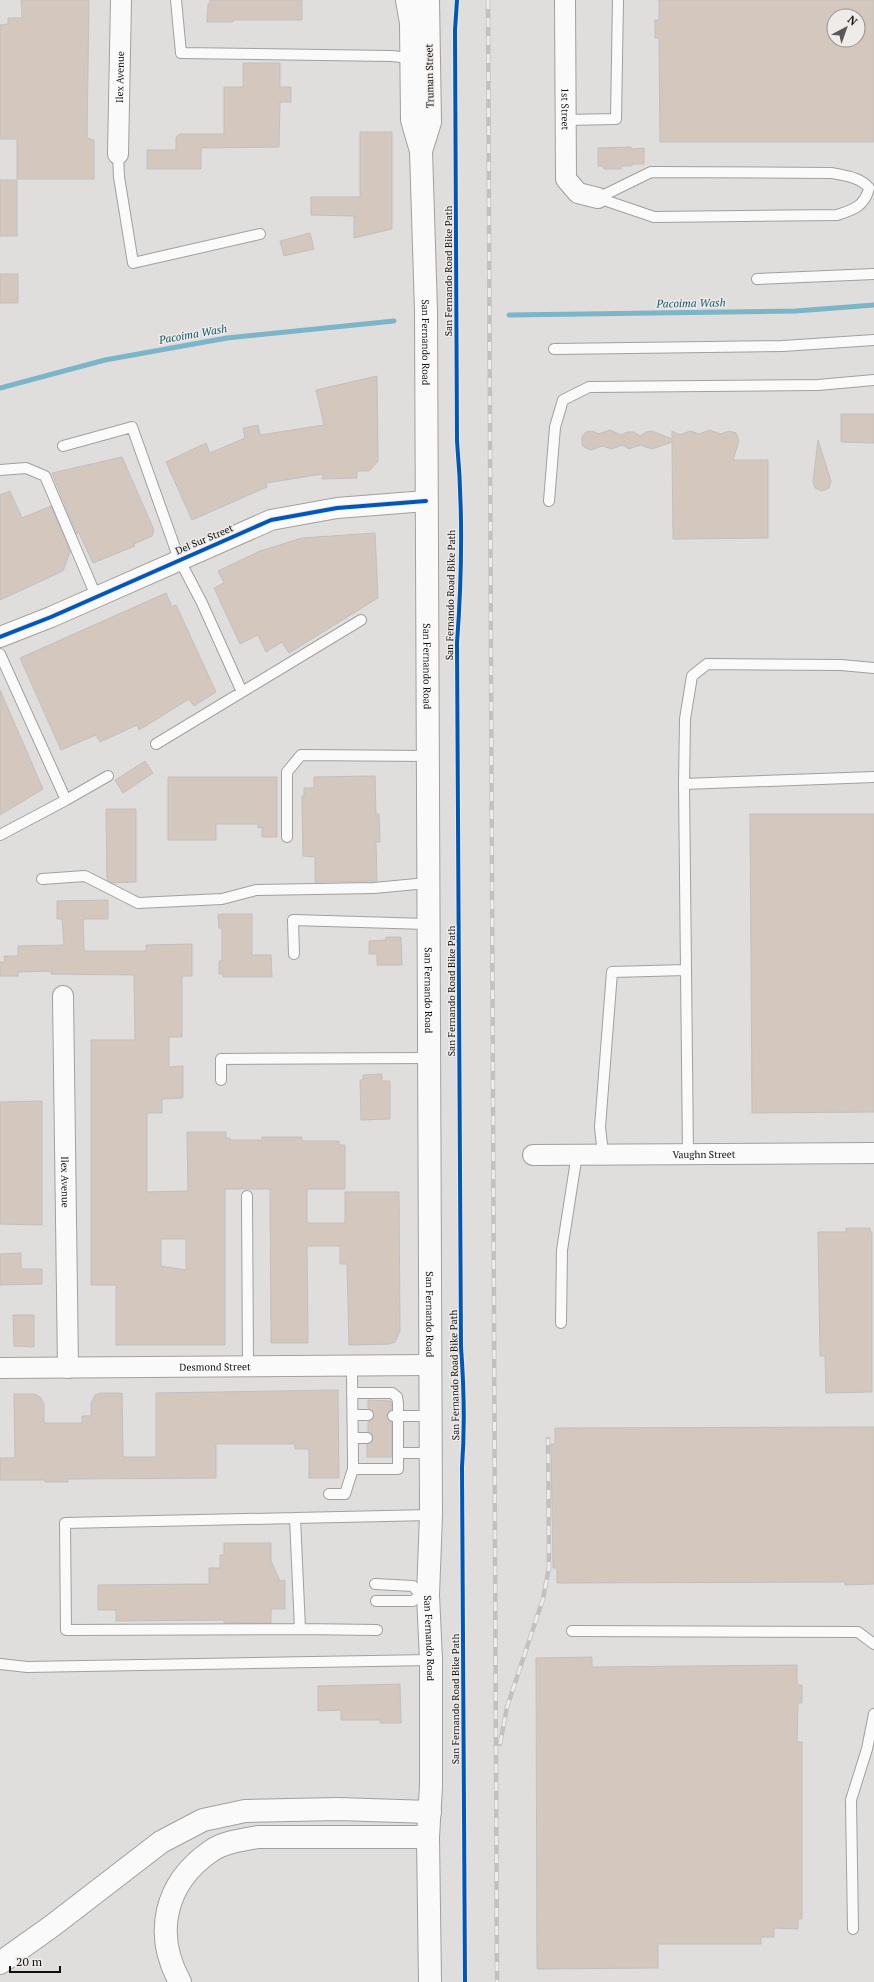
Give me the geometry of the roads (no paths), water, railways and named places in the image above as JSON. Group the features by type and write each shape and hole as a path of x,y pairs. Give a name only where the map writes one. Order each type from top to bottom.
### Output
{"main road":[{"name":"San Fernando Road","path":"407,0 411,23 412,120 421,152 426,310 426,756 431,1515 424,1595 431,1660 430,1812 428,1837 430,1982"},
{"name":"Truman Street","path":"421,152 430,122 428,0"},
{"path":"0,1963 52,1926 162,1842 203,1820 245,1811 338,1809 430,1812"},
{"path":"180,1982 173,1969 165,1943 166,1916 175,1889 190,1869 212,1850 233,1841 258,1837 428,1837"}],"street":[{"name":"Ilex Avenue","path":"118,154 121,0"},
{"name":"1st Street","path":"565,0 566,179 578,193 598,198"},
{"name":"Del Sur Street","path":"0,637 271,520 337,508 426,500"},
{"name":"Ilex Avenue","path":"63,996 68,1368"},
{"name":"Vaughn Street","path":"533,1155 874,1153"},
{"name":"Desmond Street","path":"0,1368 248,1365 430,1365"}],"lane":[{"path":"176,0 180,53 391,56 411,58"},
{"path":"566,120 616,119 618,0"},
{"path":"118,154 118,177 133,263 260,234"},
{"path":"651,172 832,173 864,182 869,188 867,198 857,208 837,215 654,217 598,198 651,172"},
{"path":"758,279 874,274"},
{"path":"554,349 783,346 874,340"},
{"path":"549,502 555,427 563,400 589,387 818,385 874,380"},
{"path":"62,446 132,427 179,559 202,603 242,692"},
{"path":"0,470 26,468 44,476 96,596"},
{"path":"156,744 361,620"},
{"path":"0,654 66,800"},
{"path":"688,1154 684,784 685,719 692,676 707,664 841,665 874,668"},
{"path":"287,837 287,772 301,755 426,756"},
{"path":"0,835 108,776"},
{"path":"684,784 874,777"},
{"path":"42,879 85,876 138,903 222,899 256,890 374,888 427,883"},
{"path":"294,954 293,920 427,924"},
{"path":"603,1154 600,1127 612,972 686,970"},
{"path":"221,1080 222,1058 428,1058"},
{"path":"561,1323 562,1250 577,1154"},
{"path":"247,1196 248,1365"},
{"path":"329,1494 345,1494 353,1468 352,1365"},
{"path":"352,1393 392,1394 397,1398 398,1403 396,1416 398,1469 353,1468"},
{"path":"353,1415 368,1415"},
{"path":"396,1416 430,1416"},
{"path":"353,1438 368,1438"},
{"path":"398,1453 431,1453"},
{"path":"377,1630 66,1630 65,1523 431,1515"},
{"path":"295,1518 300,1629"},
{"path":"375,1584 413,1586 424,1595 413,1601 376,1601"},
{"path":"572,1631 858,1632 874,1644"},
{"path":"0,1664 26,1667 431,1660"},
{"path":"853,1929 851,1800 867,1749 874,1714"}],"waterway":[{"name":"Pacoima Wash","path":"509,315 796,311 874,305"},
{"name":"Pacoima Wash","path":"0,388 105,360 227,338 394,321"}],"railway":[{"path":"488,0 497,1982"},
{"path":"500,1744 507,1707 543,1599 549,1567 548,1439"}]}
